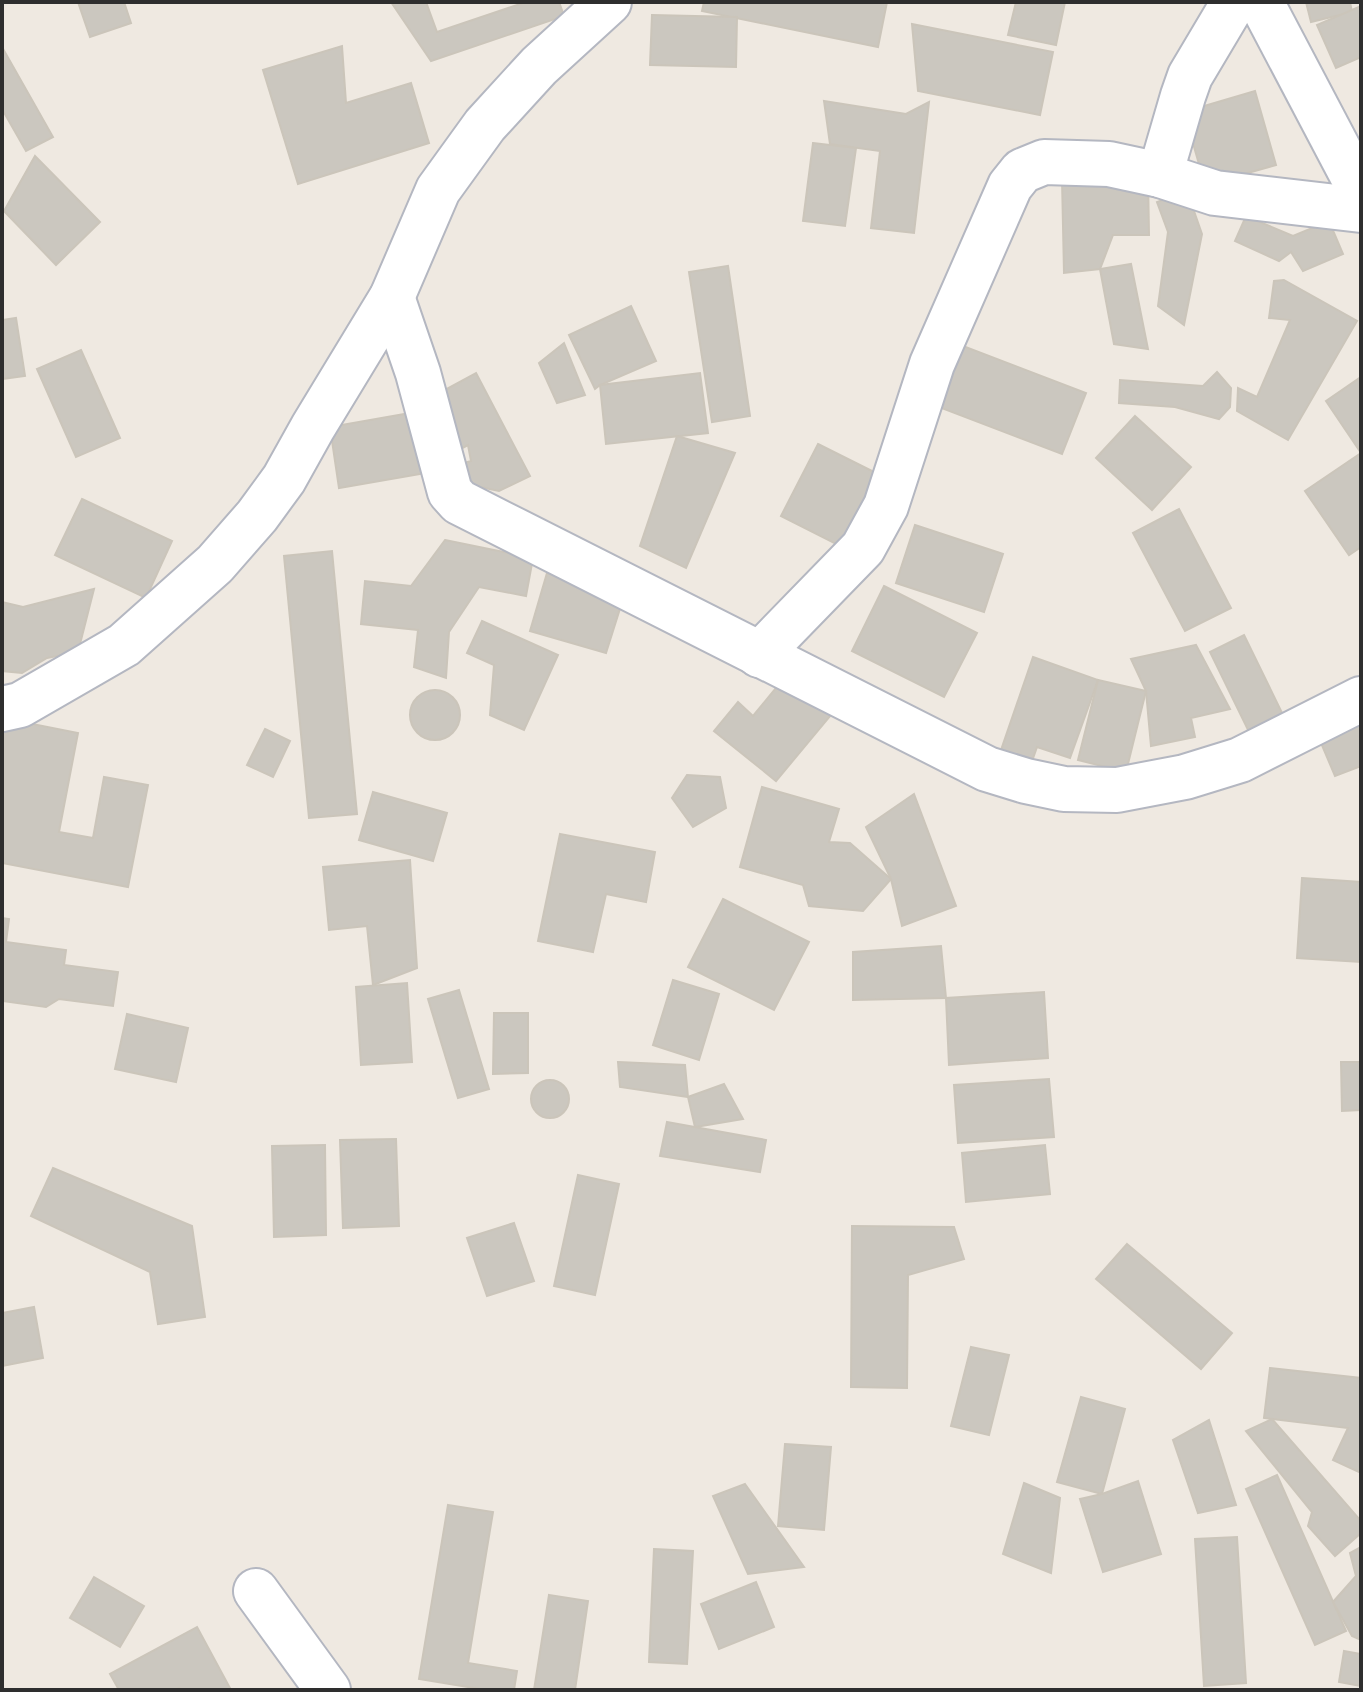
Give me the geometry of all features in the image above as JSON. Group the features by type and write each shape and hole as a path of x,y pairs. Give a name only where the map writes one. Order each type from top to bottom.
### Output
{"street":[{"path":"2,709 20,705 124,645 215,564 257,516 284,479 392,297 438,190 453,168 485,125 539,66 609,2"},
{"path":"1160,175 1190,76 1234,2"},
{"path":"1261,2 1361,192"},
{"path":"759,655 863,548 873,530 886,506 932,364 1010,186 1022,171 1044,162 1109,164 1160,175 1215,193 1361,210"},
{"path":"392,297 418,373 450,492 459,502 987,769 1064,789 1117,790 1185,777 1240,760 1361,699"},
{"path":"256,1591 328,1690"}],"building":[{"path":"78,2 124,2 131,23 90,37"},
{"path":"391,2 426,2 437,32 526,2 559,2 564,16 431,61"},
{"path":"704,2 887,2 878,47 702,11"},
{"path":"1016,2 1065,2 1056,45 1008,35"},
{"path":"1306,2 1350,2 1352,12 1311,22"},
{"path":"1361,6 1361,57 1336,68 1317,25"},
{"path":"652,15 737,17 736,67 650,65"},
{"path":"912,24 1053,52 1040,115 918,91"},
{"path":"342,46 346,103 411,83 429,143 298,184 263,70"},
{"path":"2,47 53,137 26,151 2,109"},
{"path":"1255,91 1276,165 1205,185 1184,112"},
{"path":"824,101 906,114 929,102 914,233 871,228 880,151 830,144"},
{"path":"813,143 856,148 845,226 803,221"},
{"path":"35,156 100,222 56,265 4,211"},
{"path":"1148,177 1149,235 1113,235 1100,269 1064,273 1062,179"},
{"path":"1187,191 1202,234 1184,325 1158,306 1168,232 1157,202"},
{"path":"1246,216 1293,236 1329,221 1343,254 1303,271 1291,252 1279,261 1235,241"},
{"path":"1131,264 1148,349 1114,344 1100,269"},
{"path":"728,266 750,416 712,422 689,272"},
{"path":"1284,280 1357,321 1288,440 1237,411 1238,388 1257,397 1290,320 1269,318 1274,281"},
{"path":"631,306 656,361 595,389 569,335"},
{"path":"16,318 25,376 2,379 2,320"},
{"path":"564,343 585,395 557,403 539,363"},
{"path":"955,343 1086,393 1062,454 931,404"},
{"path":"81,350 120,438 76,457 37,369"},
{"path":"1217,372 1231,388 1230,407 1219,419 1175,407 1119,403 1120,380 1203,386"},
{"path":"476,373 530,476 499,491 471,485 457,465 471,461 468,445 455,452 441,392"},
{"path":"700,373 708,433 606,444 600,385"},
{"path":"1361,377 1361,453 1326,401"},
{"path":"416,412 426,473 339,488 330,427"},
{"path":"1135,416 1191,467 1152,510 1096,458"},
{"path":"677,436 735,453 686,568 640,546"},
{"path":"818,444 884,477 848,550 781,516"},
{"path":"1361,453 1361,547 1349,555 1305,491"},
{"path":"82,499 172,541 146,598 55,555"},
{"path":"1179,509 1231,608 1185,631 1133,533"},
{"path":"915,525 1003,554 984,612 896,583"},
{"path":"445,540 533,558 526,596 479,587 449,632 446,678 414,667 418,630 361,624 365,581 411,586"},
{"path":"332,551 357,814 309,818 284,556"},
{"path":"547,573 624,596 606,653 530,631"},
{"path":"884,586 977,633 944,697 852,651"},
{"path":"94,589 78,652 47,658 22,673 2,671 2,602 23,607"},
{"path":"482,621 558,655 524,730 490,715 494,665 467,653"},
{"path":"1244,635 1284,717 1250,734 1210,652"},
{"path":"1196,645 1230,709 1191,718 1195,737 1151,746 1146,691 1131,659"},
{"path":"1033,657 1098,680 1070,758 1037,747 1030,767 999,756"},
{"path":"785,677 831,715 776,781 714,731 738,702 753,716"},
{"path":"1098,680 1146,691 1126,772 1078,760"},
{"path":"435,690 453,697 460,715 453,733 435,740 417,733 410,715 417,697"},
{"path":"1361,705 1361,766 1335,776 1313,724"},
{"path":"2,718 78,733 59,832 93,838 104,777 148,785 128,887 2,863"},
{"path":"265,729 290,741 273,777 247,765"},
{"path":"687,775 720,777 726,808 693,827 672,798"},
{"path":"762,787 839,809 829,842 850,843 891,879 863,911 809,906 803,885 740,867"},
{"path":"373,792 447,813 433,861 359,840"},
{"path":"914,794 956,906 902,926 891,879 866,827"},
{"path":"560,834 655,852 646,902 606,894 593,952 538,941"},
{"path":"410,860 417,968 373,985 367,926 329,930 323,867"},
{"path":"1302,878 1361,882 1361,962 1297,958"},
{"path":"723,899 809,942 774,1010 688,967"},
{"path":"2,918 9,919 6,942 66,950 64,965 118,972 113,1006 59,999 46,1007 2,1001"},
{"path":"941,946 946,998 853,1000 853,952"},
{"path":"673,980 719,994 699,1060 653,1045"},
{"path":"407,983 412,1062 361,1065 356,987"},
{"path":"459,990 489,1089 458,1098 428,999"},
{"path":"1044,992 1048,1058 949,1065 946,998"},
{"path":"494,1013 528,1013 528,1073 493,1074"},
{"path":"127,1014 188,1028 176,1082 115,1069"},
{"path":"618,1062 685,1065 688,1097 620,1087"},
{"path":"1341,1062 1361,1062 1361,1110 1342,1111"},
{"path":"1049,1079 1054,1137 958,1143 954,1085"},
{"path":"550,1080 564,1085 569,1099 564,1113 550,1118 536,1113 531,1099 536,1085"},
{"path":"724,1084 743,1119 695,1127 688,1097"},
{"path":"667,1122 766,1140 760,1172 660,1156"},
{"path":"396,1139 399,1226 343,1228 340,1140"},
{"path":"325,1145 326,1235 274,1237 272,1146"},
{"path":"1045,1145 1050,1194 966,1202 962,1153"},
{"path":"53,1168 192,1226 205,1317 158,1324 150,1272 31,1216"},
{"path":"578,1175 619,1184 595,1295 554,1286"},
{"path":"514,1223 534,1281 487,1296 467,1238"},
{"path":"852,1226 954,1227 964,1259 908,1275 907,1388 851,1387"},
{"path":"1127,1244 1232,1333 1201,1369 1096,1279"},
{"path":"34,1307 43,1358 2,1366 2,1313"},
{"path":"971,1347 1009,1355 989,1435 951,1426"},
{"path":"1270,1368 1361,1378 1361,1473 1333,1460 1348,1428 1264,1418"},
{"path":"1081,1397 1125,1409 1102,1494 1057,1482"},
{"path":"1272,1419 1361,1521 1361,1533 1335,1556 1308,1526 1312,1512 1246,1431"},
{"path":"1209,1420 1236,1505 1198,1513 1173,1440"},
{"path":"785,1444 831,1447 824,1530 778,1526"},
{"path":"1277,1475 1346,1631 1315,1645 1246,1489"},
{"path":"1138,1481 1161,1554 1103,1572 1080,1499"},
{"path":"1024,1483 1060,1498 1051,1573 1003,1554"},
{"path":"745,1484 804,1567 748,1574 713,1496"},
{"path":"448,1505 493,1512 468,1663 517,1671 514,1690 486,1690 419,1679"},
{"path":"1237,1537 1246,1683 1204,1686 1195,1539"},
{"path":"1361,1547 1361,1640 1352,1636 1333,1602 1356,1576 1350,1553"},
{"path":"654,1549 693,1551 687,1664 649,1662"},
{"path":"94,1577 144,1606 120,1647 70,1618"},
{"path":"756,1582 774,1627 719,1649 701,1604"},
{"path":"549,1595 588,1601 575,1690 534,1690"},
{"path":"197,1627 231,1690 119,1690 110,1674"},
{"path":"1344,1651 1361,1654 1361,1686 1339,1682"}]}
